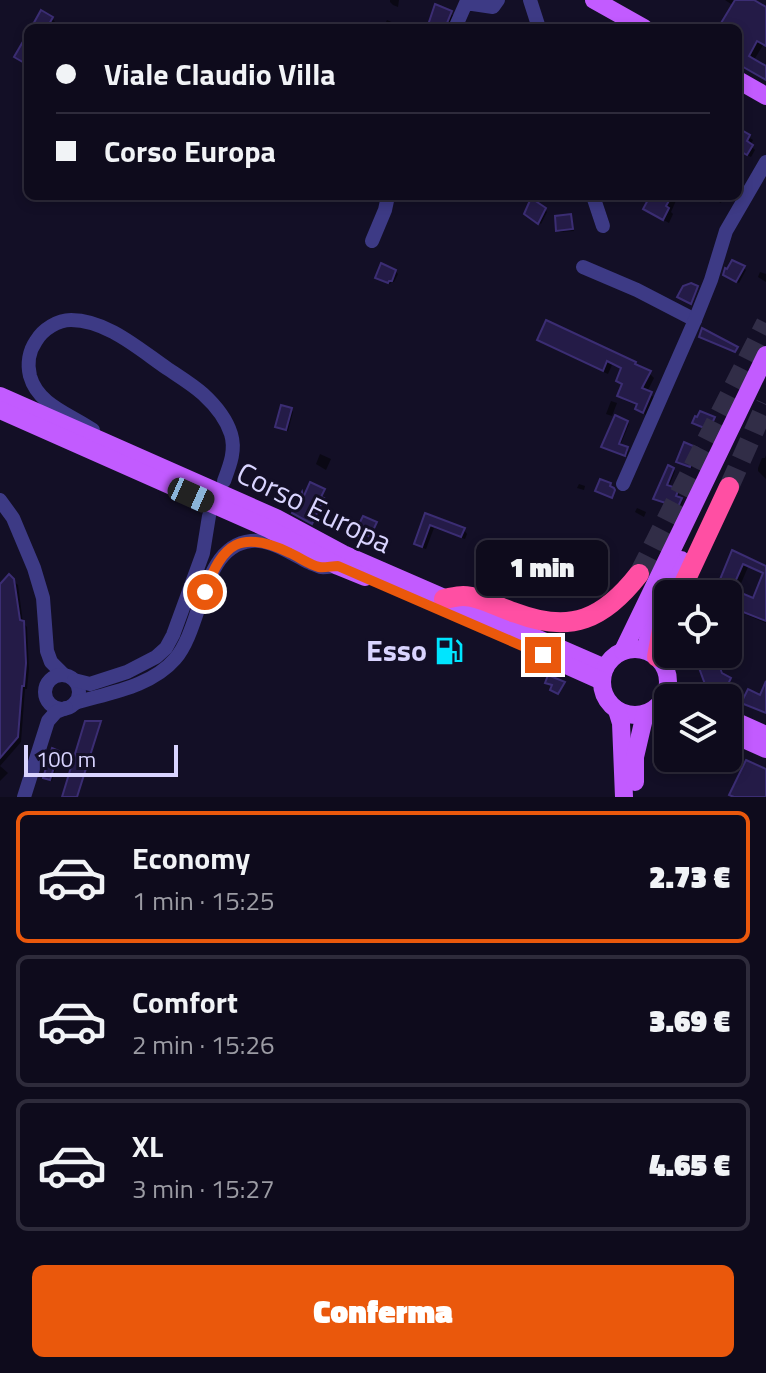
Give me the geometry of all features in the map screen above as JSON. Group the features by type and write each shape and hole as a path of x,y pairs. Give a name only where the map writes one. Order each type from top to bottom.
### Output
{"highway":[{"path":"686,580 729,487"},
{"path":"444,599 464,596 550,623 579,621 606,609 639,574"},
{"path":"651,654 654,647"}],"main road":[{"path":"594,0 637,24"},
{"path":"742,82 766,96"},
{"path":"624,797 621,723 617,710 603,692 603,674 610,661 623,651 766,355"},
{"path":"651,654 651,623 766,383"},
{"name":"Corso Europa","path":"0,396 276,518 343,554 603,674"},
{"name":"Corso Europa","path":"0,410 269,529 338,566 603,674"},
{"path":"623,651 634,649 651,654 667,671 664,684"},
{"path":"617,710 636,715 654,706"},
{"path":"635,797 635,757 654,716"},
{"path":"742,724 766,735"},
{"path":"742,738 766,749"}],"street":[{"path":"457,24 466,3 493,7 498,0"},
{"path":"530,0 538,24"},
{"path":"623,484 695,320 726,231 766,162"},
{"path":"372,241 387,200"},
{"path":"594,200 603,226"},
{"path":"583,267 695,320"},
{"path":"116,447 53,406 35,389 28,361 36,341 56,323 70,320 106,328 201,393 224,418 231,434 231,463 224,481"},
{"path":"0,500 13,518 34,568 43,598 47,651 51,662 77,684 79,694 71,705 56,712 48,721 24,797"},
{"path":"209,516 203,553 177,627 166,648 143,665 90,684 69,678 53,678 46,693 50,703 60,708 100,697 164,670 187,641 219,559 237,544 266,542 319,567 338,566"}],"building":[{"path":"735,0 754,0 766,7 766,46 757,41 749,56 766,66 766,80 742,66 742,24 720,24"},
{"path":"435,4 452,11 447,24 428,24"},
{"path":"41,10 53,17 49,24 33,24"},
{"path":"24,40 24,63 14,57"},
{"path":"742,130 750,135 747,141 753,145 747,155 742,152"},
{"path":"530,200 546,208 538,224 524,214"},
{"path":"648,200 669,200 663,220 643,209"},
{"path":"571,214 573,229 556,231 555,216"},
{"path":"732,260 745,266 736,282 723,275"},
{"path":"381,263 396,270 388,283 375,278"},
{"path":"691,283 698,286 691,304 677,297 683,286"},
{"path":"546,320 651,371 642,388 652,392 643,413 635,409 637,404 617,396 622,384 616,381 621,368 607,361 603,371 537,340"},
{"path":"702,328 738,347 735,352 699,337"},
{"path":"281,405 292,408 286,430 275,427"},
{"path":"700,411 715,417 709,430 692,423"},
{"path":"615,415 628,421 619,444 628,447 625,456 601,447"},
{"path":"684,442 698,448 690,467 676,462"},
{"path":"668,465 674,468 667,485 679,489 676,496 682,498 678,507 653,499"},
{"path":"600,479 611,483 615,490 612,498 595,491"},
{"path":"310,482 325,489 312,524 292,513"},
{"path":"425,513 465,528 461,537 430,525 422,547 414,544"},
{"path":"363,516 377,522 370,537 356,530"},
{"path":"732,550 766,566 766,621 742,612 742,593 753,598 763,573 743,564 736,580 720,580"},
{"path":"9,574 14,579 20,620 24,621 26,663 18,737 0,758 0,584"},
{"path":"699,668 720,668 722,673 731,678 728,684 705,684"},
{"path":"548,675 565,682 558,694 550,690 552,685 545,683"},
{"path":"766,681 766,713 742,703 748,689 760,695"},
{"path":"85,721 101,721 77,797 62,797"},
{"path":"52,748 59,751 50,780 43,778"},
{"path":"746,760 766,769 766,797 729,795"}],"tunnel":[{"path":"639,574 766,323"},
{"path":"729,487 766,404"}],"place":[{"name":"Esso","path":"449,651"}],"route":[{"path":"205,592 213,570 227,551 237,544 266,542 319,567 338,566 543,655"}]}
